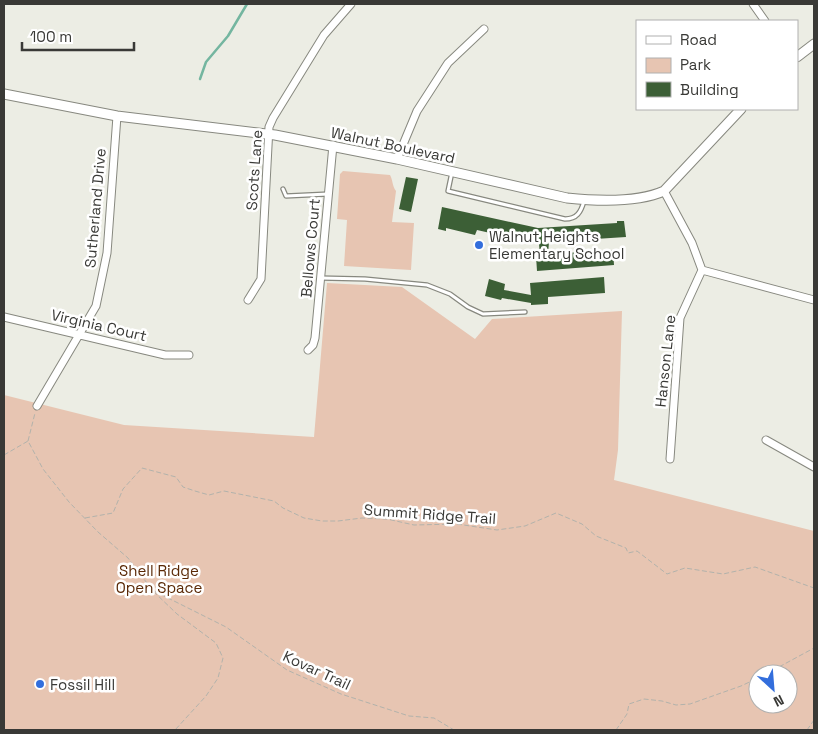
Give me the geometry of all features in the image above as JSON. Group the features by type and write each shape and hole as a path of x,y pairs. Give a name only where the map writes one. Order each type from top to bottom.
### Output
{"street":[{"name":"Scots Lane","path":"248,300 261,279 269,134 273,118 324,35 351,4"},
{"path":"753,4 764,20"},
{"path":"397,159 416,111 448,63 484,29"},
{"path":"798,56 814,44"},
{"name":"Walnut Boulevard","path":"4,94 117,116 269,134 397,159 567,198 584,200 642,198 664,191"},
{"path":"739,110 664,191 692,243 702,270 814,300"},
{"name":"Sutherland Drive","path":"36,406 96,306 107,253 117,116"},
{"name":"Bellows Court","path":"308,350 313,345 315,338 332,146"},
{"name":"Hanson Lane","path":"670,459 680,318 702,270"},
{"name":"Virginia Court","path":"4,317 165,355 189,355"},
{"path":"766,440 814,467"}],"lane":[{"path":"452,172 448,191 565,219 571,219 578,215 584,200"},
{"path":"282,189 286,196 328,194"},
{"path":"321,278 346,278 427,285 450,294 468,307 483,314 525,312"}],"path":[{"path":"36,406 28,442 43,469 69,502 128,558 153,590 177,614 216,644 223,658 218,678 206,696 175,730"},
{"path":"4,455 28,442"},
{"name":"Summit Ridge Trail","path":"85,518 113,513 124,489 142,468 176,477 183,487 195,491 209,495 224,491 274,501 283,508 304,518 322,521 362,518 387,519 414,525 457,524 497,530 525,526 556,514 582,524 596,536 626,548 628,553 637,551 667,574 685,568 723,574 755,567 814,588"},
{"name":"Kovar Trail","path":"153,590 226,627 287,670 341,694 409,716 434,718 454,730"},
{"path":"784,664 814,648"},
{"path":"616,730 627,714 629,704 644,699 676,705 690,704 748,683"},
{"path":"808,730 814,720"}],"green space":[{"path":"343,171 390,175 396,191 392,222 414,223 411,270 344,266 347,220 337,219 340,174"},
{"name":"Shell Ridge Open Space","path":"327,283 402,287 475,339 492,319 622,311 618,450 614,480 814,531 814,730 4,730 4,395 124,425 314,437"}],"building":[{"path":"406,177 418,179 411,212 399,209"},
{"path":"442,207 538,228 624,221 626,237 549,242 548,254 613,250 614,265 537,271 536,256 540,255 539,244 477,230 475,235 446,228 446,231 438,229"},
{"path":"604,277 605,293 548,297 548,304 531,305 531,303 502,298 501,300 485,296 489,279 505,284 504,290 531,295 530,283"}],"waterway":[{"path":"200,79 206,62 228,36 247,4"}],"place":[{"name":"Walnut Heights Elementary School","path":"479,245"},
{"name":"Fossil Hill","path":"40,684"}]}
